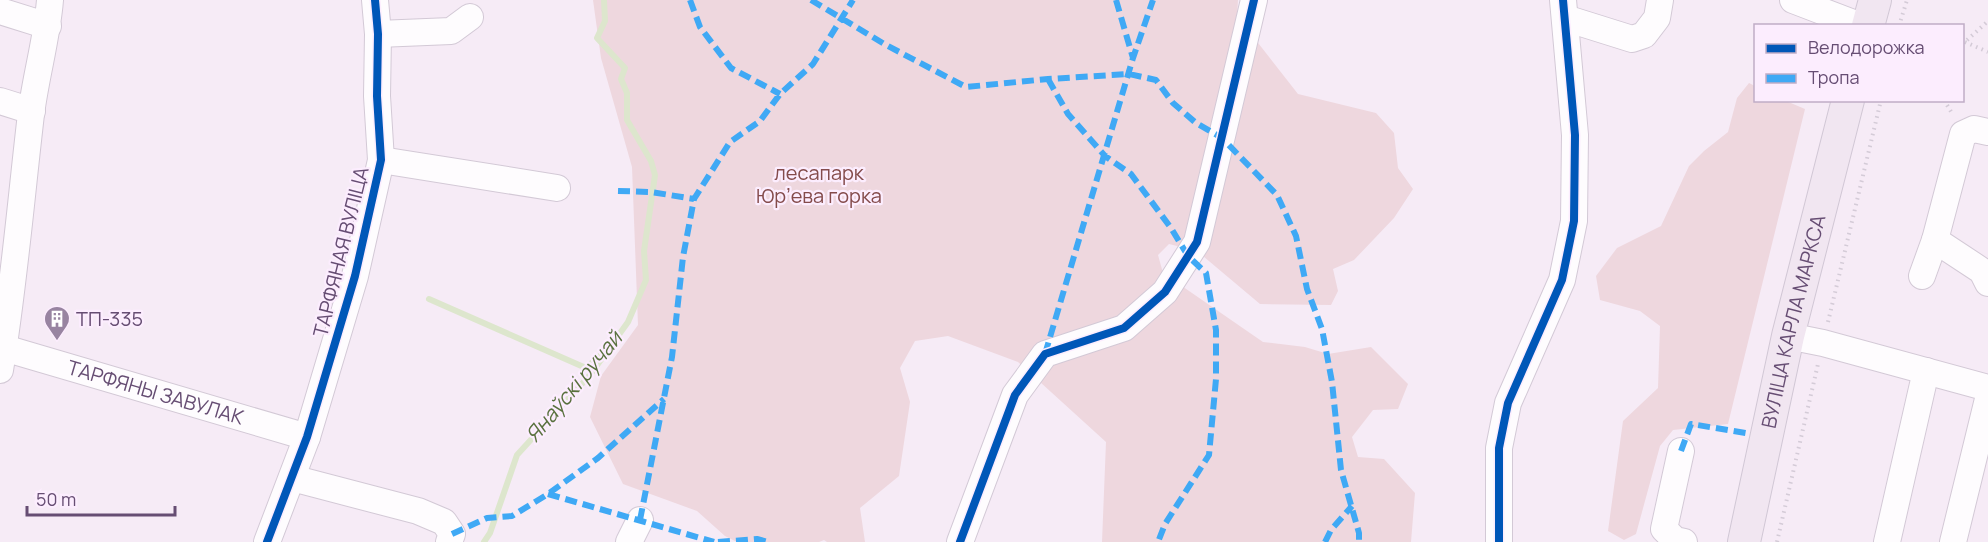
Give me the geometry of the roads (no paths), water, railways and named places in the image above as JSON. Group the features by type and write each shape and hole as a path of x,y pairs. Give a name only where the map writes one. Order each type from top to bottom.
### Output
{"main road":[{"path":"1869,24 1875,0"},
{"name":"ВУЛІЦА КАРЛА МАРКСА","path":"1744,542 1788,336 1847,102"}],"street":[{"path":"2,347 32,111 48,26 50,0"},
{"name":"ТАРФЯНАЯ ВУЛІЦА","path":"267,542 307,437 355,276 381,160 375,0"},
{"path":"960,542 1015,395 1046,354 1124,328 1165,292 1197,242 1254,0"},
{"path":"1499,542 1499,448 1508,403 1562,280 1574,221 1575,135 1564,9 1632,39 1644,35 1657,18 1660,0"},
{"path":"1793,0 1856,24"},
{"path":"0,11 48,26"},
{"path":"378,34 451,31 470,17"},
{"path":"0,101 32,111"},
{"path":"1922,276 1935,240 1963,134 1974,129 1988,132"},
{"path":"381,160 557,188"},
{"path":"1935,240 1986,268"},
{"path":"1788,336 1823,343 1988,388"},
{"name":"ТАРФЯНЫ ЗАВУЛАК","path":"2,347 307,437"},
{"path":"1887,542 1926,371"},
{"path":"1953,542 1988,399"},
{"path":"1681,451 1664,529 1675,540 1684,542"},
{"path":"291,478 418,512 444,522 451,538"}],"waterway":[{"name":"Янаўскі ручай","path":"484,542 490,533 517,455 590,375 628,322 646,280 644,251 655,175 651,161 627,120 627,93 621,79 625,68 597,38 605,21 604,0"},
{"path":"429,299 586,368 604,352"}],"place":[{"name":"ТП-335","path":"57,342"}],"park label":[{"name":"лесапарк Юрʼева горка","path":"819,184"}]}
